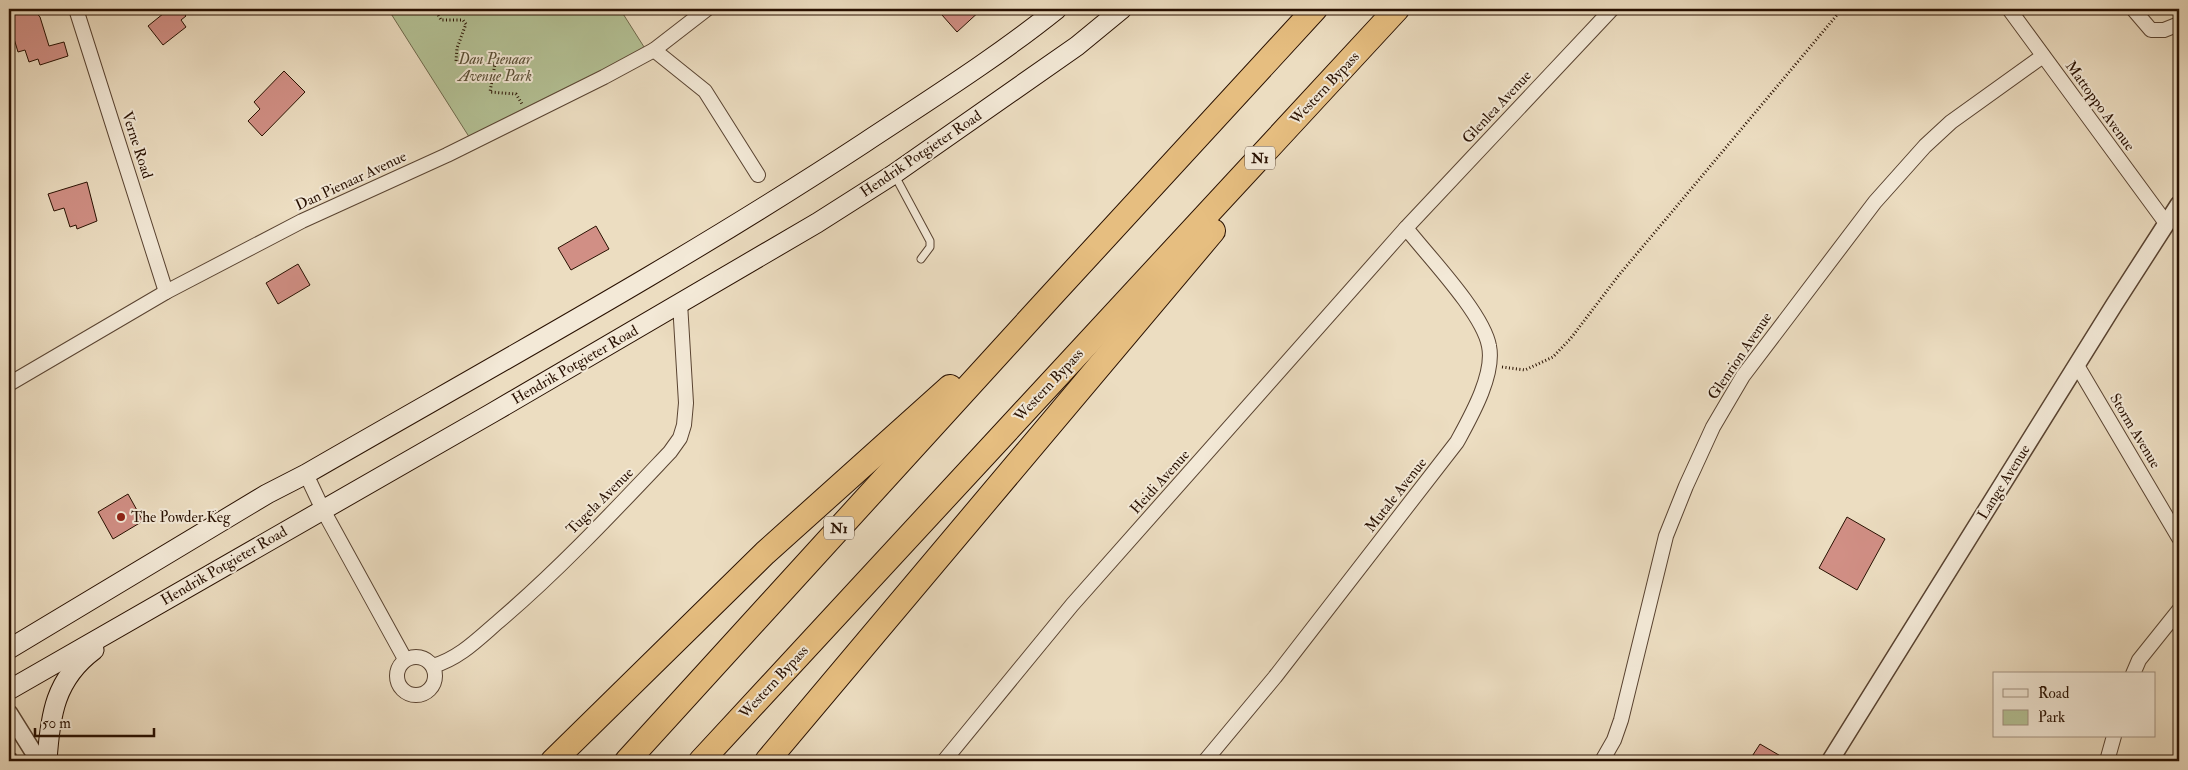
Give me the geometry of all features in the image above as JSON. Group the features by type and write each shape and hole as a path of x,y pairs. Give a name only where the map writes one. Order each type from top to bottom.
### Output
{"highway":[{"name":"N1","path":"627,761 1315,9"},
{"name":"Western Bypass","path":"701,761 1398,9"},
{"path":"766,761 1172,280 1378,31"},
{"path":"553,761 765,553 1051,296"}],"main road":[{"path":"9,649 267,494 306,474 774,202 940,93 1057,9"},
{"name":"Hendrik Potgieter Road","path":"9,690 817,223 894,174 1077,46 1122,9"},
{"path":"47,761 49,728 53,708 61,688 69,675 91,652 142,612"}],"street":[{"name":"Verne Road","path":"76,9 166,292"},
{"name":"Dan Pienaar Avenue","path":"9,384 166,292 302,221 528,114 654,50 707,9"},
{"name":"Glenlea Avenue","path":"1406,228 1612,9"},
{"name":"Mattoppo Avenue","path":"2010,9 2166,223"},
{"path":"2133,9 2151,30 2164,30 2179,24"},
{"path":"654,50 705,91 758,175"},
{"name":"Glenrion Avenue","path":"1602,761 1614,740 1621,720 1666,536 1713,427 1742,376 1876,202 1925,146 1952,122 2043,56"},
{"name":"Lange Avenue","path":"1830,761 2179,204"},
{"name":"Mutale Avenue","path":"1206,761 1275,677 1457,442 1474,411 1487,376 1490,347 1483,328 1468,305 1406,228"},
{"name":"Heidi Avenue","path":"944,761 1072,605 1406,228"},
{"name":"Tugela Avenue","path":"433,666 454,658 467,649 526,598 670,452 680,438 684,426 686,403 680,303"},
{"name":"Storm Avenue","path":"2078,366 2179,538"},
{"path":"306,474 323,510 406,659"},
{"path":"2134,672 2139,660 2179,610"},
{"path":"413,656 421,657 433,666 435,674 431,688 425,693 411,695 404,692 396,679 397,671 406,659 413,656"},
{"path":"9,713 38,761"},
{"path":"2107,761 2113,738"}],"lane":[{"path":"894,174 930,241 930,247 921,258"}],"path":[{"path":"435,9 440,20 463,20 466,24 457,48 456,61 496,64 490,92 516,94 528,114"},
{"path":"1488,365 1525,370 1553,357 1571,338 1619,275 1842,9"}],"green space":[{"name":"Dan Pienaar Avenue Park","path":"388,9 620,9 651,58 473,143"}],"building":[{"path":"33,9 40,17 49,46 64,42 68,56 40,65 38,59 29,62 25,50 18,52 9,22 9,11"},
{"path":"169,9 180,9 186,16 181,20 186,27 163,45 148,26"},
{"path":"949,9 982,9 957,32 942,15"},
{"path":"284,71 305,92 262,136 248,121 260,109 254,102"},
{"path":"87,182 97,221 77,229 76,225 70,227 64,208 54,211 48,194"},
{"path":"596,226 609,249 571,270 558,248"},
{"path":"298,264 310,285 278,304 266,283"},
{"name":"The Powder Keg","path":"128,494 143,521 113,539 98,512"},
{"path":"1847,517 1885,539 1857,590 1819,568"},
{"path":"1760,744 1789,761 1749,761"}],"place":[{"name":"The Powder Keg","path":"121,517"}]}
